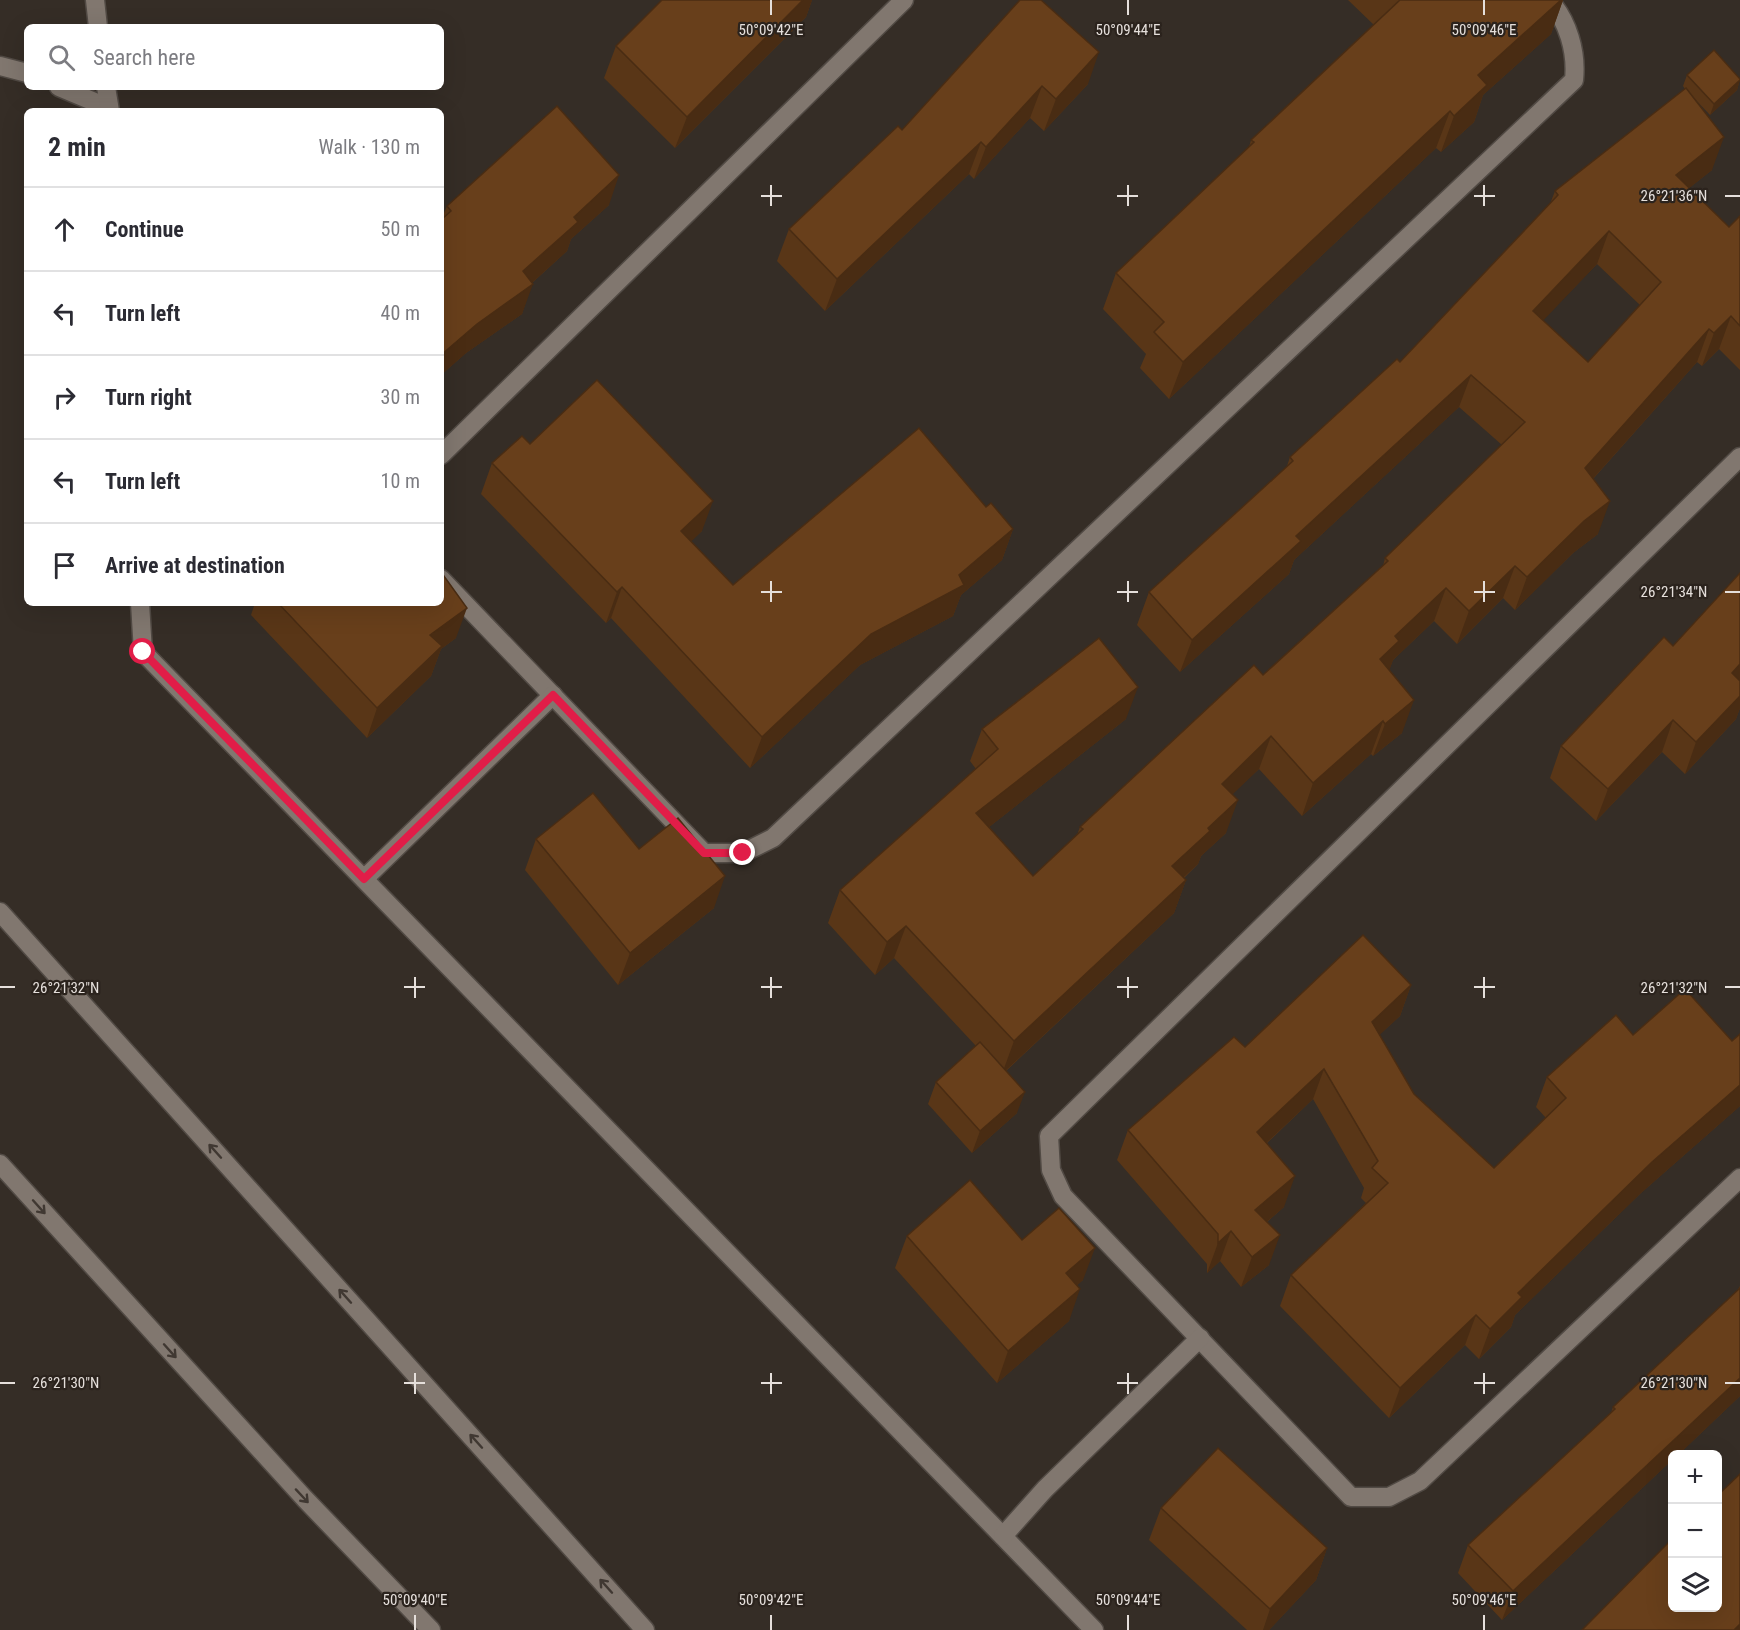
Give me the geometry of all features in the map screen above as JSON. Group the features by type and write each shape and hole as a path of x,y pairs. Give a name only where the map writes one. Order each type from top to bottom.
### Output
{"street":[{"path":"95,0 98,24"},
{"path":"444,452 904,0"},
{"path":"444,582 704,853 743,853 773,838 1574,80 1576,65 1570,38 1558,9 1549,0"},
{"path":"0,66 24,72"},
{"path":"66,90 106,108"},
{"path":"107,90 110,108"},
{"path":"1740,458 1049,1136 1051,1170 1063,1196 1351,1497 1389,1497 1420,1481 1740,1178"},
{"path":"140,606 143,652 1094,1630"},
{"path":"364,879 553,695"},
{"path":"0,912 645,1630"},
{"path":"0,1164 305,1499 430,1630"},
{"path":"1003,1536 1045,1489 1200,1338"}],"building":[{"path":"662,0 803,0 687,117 616,46"},
{"path":"1020,0 1041,0 1099,52 1056,99 1042,86 986,147 981,142 837,279 789,229 898,126 902,130"},
{"path":"1400,0 1561,0 1478,75 1487,85 1454,116 1450,111 1183,362 1154,332 1164,322 1116,273 1254,142 1251,140"},
{"path":"1714,50 1740,80 1714,104 1687,75"},
{"path":"1686,88 1724,137 1676,175 1729,227 1740,216 1740,326 1731,316 1714,333 1709,329 1585,468 1610,501 1584,521 1527,577 1515,566 1469,611 1446,588 1395,636 1399,641 1380,659 1414,700 1385,724 1383,721 1313,783 1271,736 1222,784 1238,800 1208,828 1210,831 1172,866 1186,880 1014,1041 906,926 887,942 840,890 998,749 982,729 1099,638 1138,687 976,813 1033,876 1083,829 1080,827 1254,665 1263,675 1388,561 1385,558 1525,422 1471,375 1296,536 1301,541 1192,640 1149,592 1293,461 1290,457 1397,359 1400,362 1558,195 1555,191","holes":["1609,231 1661,282 1588,362 1533,311"]},
{"path":"557,106 619,175 574,217 578,222 523,271 533,284 477,324 444,352 444,217 451,211 447,206"},
{"path":"597,380 713,501 681,531 733,585 919,428 986,507 991,503 1013,529 959,575 964,585 871,634 762,737 622,587 617,592 492,463 522,436 530,444"},
{"path":"1740,573 1740,664 1732,673 1740,681 1740,696 1696,742 1673,720 1608,789 1561,746 1664,637 1673,646"},
{"path":"444,576 467,608 430,635 442,646 377,708 281,606 444,606"},
{"path":"593,793 639,849 678,818 725,876 630,953 536,839"},
{"path":"1363,935 1411,985 1372,1022 1414,1094 1494,1168 1566,1098 1547,1077 1616,1015 1633,1035 1685,989 1732,1041 1740,1034 1740,1085 1652,1162 1518,1293 1522,1297 1490,1329 1476,1315 1400,1388 1291,1275 1388,1183 1372,1168 1378,1161 1324,1069 1257,1132 1295,1176 1255,1210 1280,1235 1252,1257 1231,1231 1218,1243 1218,1234 1128,1130 1234,1037 1245,1047"},
{"path":"980,1042 1025,1092 980,1131 936,1082"},
{"path":"970,1180 1022,1240 1059,1208 1095,1248 1066,1273 1080,1289 1008,1351 907,1236"},
{"path":"1740,1288 1740,1378 1513,1591 1468,1545 1615,1409 1613,1407"},
{"path":"1218,1448 1327,1548 1270,1609 1161,1508"},
{"path":"1740,1474 1740,1624 1734,1630 1582,1630 1668,1543 1668,1612 1722,1612 1722,1491"}],"route":[{"path":"143,652 364,879 553,695 704,853 743,853"}]}
